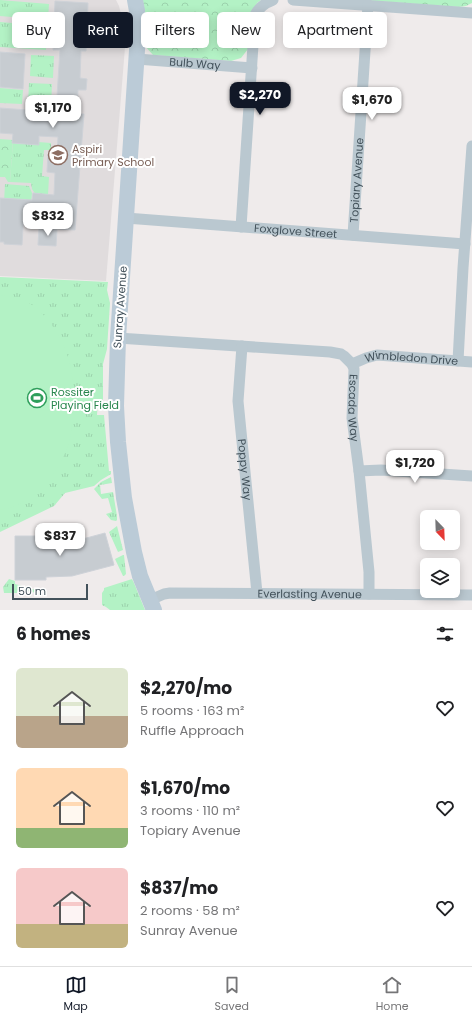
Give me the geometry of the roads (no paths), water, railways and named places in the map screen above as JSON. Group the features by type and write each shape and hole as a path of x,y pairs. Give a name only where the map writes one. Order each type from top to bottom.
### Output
{"street":[{"name":"Sunray Avenue","path":"135,0 138,34 137,59 118,338 116,406 119,456 124,498 140,576 152,605"},
{"path":"240,227 256,12 272,0"},
{"path":"293,0 472,12"},
{"name":"Topiary Avenue","path":"353,235 368,5"},
{"name":"Bulb Way","path":"137,59 252,68"},
{"path":"458,361 472,146"},
{"name":"Foxglove Street","path":"126,218 465,244"},
{"name":"Escada Way","path":"118,338 336,353 344,356 352,364 354,373 352,418 369,572 369,594"},
{"name":"Poppy Way","path":"242,346 238,400 257,593"},
{"name":"Wimbledon Drive","path":"352,364 377,355 472,362"},
{"path":"359,471 381,470 472,476"},
{"name":"Everlasting Avenue","path":"152,605 164,594 170,593 472,595"}],"place":[{"name":"Aspiri Primary School","path":"58,155"},
{"name":"Rossiter Playing Field","path":"37,398"}]}
